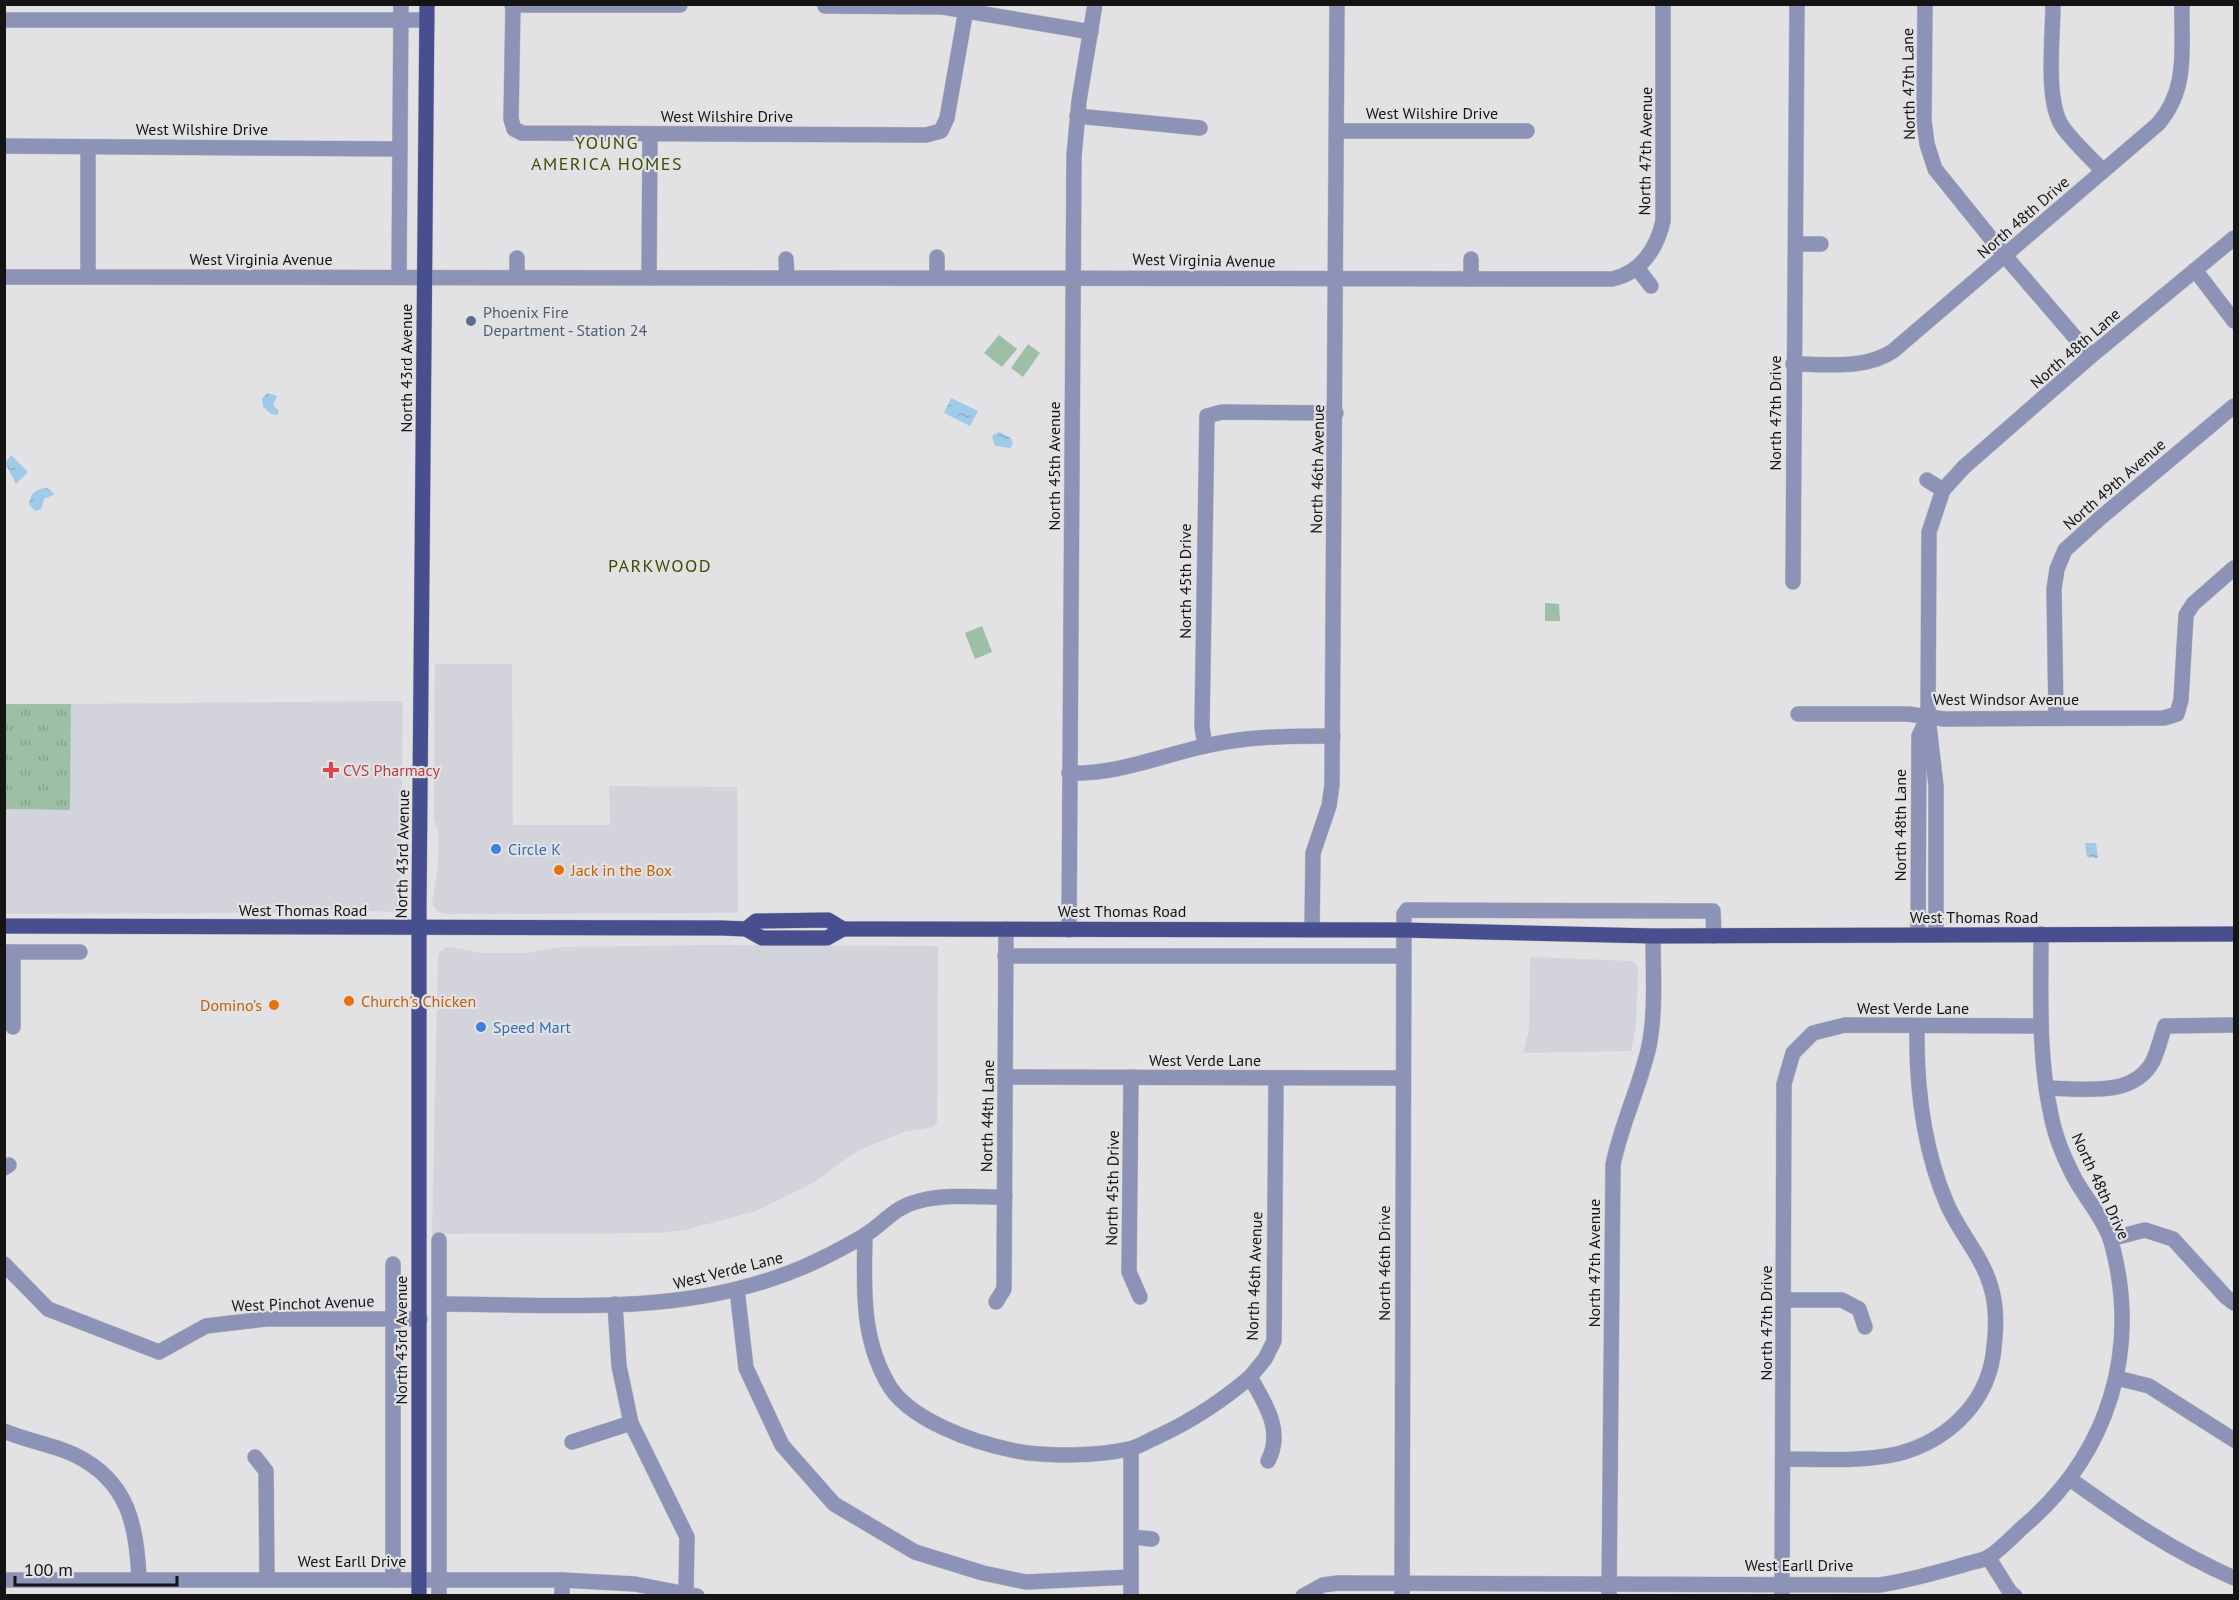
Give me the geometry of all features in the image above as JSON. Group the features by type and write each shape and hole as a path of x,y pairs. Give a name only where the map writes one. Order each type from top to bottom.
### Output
{"main road":[{"name":"North 43rd Avenue","path":"419,1588 419,929 427,12"},
{"name":"West Thomas Road","path":"4,926 746,929 762,938 827,938 843,929 1402,930 1653,936 2235,934"}],"street":[{"name":"North 45th Avenue","path":"1068,930 1075,277 1074,166 1077,116 1095,4"},
{"name":"North 46th Avenue","path":"1312,930 1312,861 1316,840 1329,806 1332,785 1337,4"},
{"name":"North 47th Avenue","path":"1637,268 1657,242 1663,221 1664,4"},
{"name":"North 47th Drive","path":"1793,582 1797,4"},
{"name":"North 47th Lane","path":"1925,4 1923,121 1930,158 1942,180 2091,356"},
{"path":"2053,4 2052,81 2056,111 2062,125 2103,171"},
{"name":"North 48th Drive","path":"1793,364 1865,364 1881,359 2006,257 2158,124 2176,98 2181,79 2182,4"},
{"path":"513,5 680,5"},
{"name":"West Wilshire Drive","path":"513,5 511,119 514,129 522,134 926,135 941,131 947,118 967,7"},
{"path":"825,6 967,7 1091,32"},
{"path":"399,277 401,12"},
{"path":"4,20 427,12"},
{"path":"1077,116 1200,128"},
{"name":"West Wilshire Drive","path":"1337,131 1527,131"},
{"path":"649,278 650,134"},
{"name":"West Wilshire Drive","path":"4,146 400,149"},
{"path":"88,147 88,276"},
{"name":"North 48th Lane","path":"1936,935 1936,786 1928,717 1929,532 1943,490 1964,467 2091,356 2235,238"},
{"path":"1796,244 1821,244"},
{"path":"937,257 937,277"},
{"path":"517,258 517,278"},
{"path":"786,259 787,278"},
{"path":"1471,259 1471,279"},
{"path":"1637,268 1651,286"},
{"name":"West Virginia Avenue","path":"4,277 1612,279 1637,268"},
{"path":"2195,270 2235,321"},
{"name":"North 49th Avenue","path":"2056,718 2054,589 2056,569 2066,550 2099,519 2235,406"},
{"name":"North 45th Drive","path":"1205,746 1202,727 1207,416 1222,412 1336,413"},
{"path":"1927,480 1943,490"},
{"name":"West Windsor Avenue","path":"1798,714 2164,718 2177,714 2181,700 2186,615 2193,604 2235,568"},
{"name":"North 48th Lane","path":"1918,935 1919,736 1928,717"},
{"path":"1069,773 1114,770 1205,746 1261,736 1333,736"},
{"path":"1402,930 1403,916 1407,910 1713,911 1714,936"},
{"name":"North 44th Lane","path":"996,1302 1004,1289 1006,929"},
{"name":"North 46th Drive","path":"1402,930 1402,1589"},
{"name":"North 48th Drive","path":"2041,934 2041,1026 2051,1118 2075,1178 2110,1239 2121,1290 2122,1317 2118,1378 2099,1434 2070,1479"},
{"name":"North 47th Avenue","path":"1609,1589 1613,1165 1625,1118 1649,1045 1653,1009 1653,936"},
{"path":"13,1027 9,952 80,952"},
{"path":"1005,956 1402,956"},
{"name":"West Verde Lane","path":"1793,1053 1813,1033 1845,1025 2041,1026"},
{"path":"2046,1088 2113,1088 2125,1085 2137,1080 2152,1062 2165,1026 2235,1025"},
{"path":"1783,1460 1853,1459 1897,1454 1939,1437 1968,1414 1990,1372 1996,1335 1996,1307 1990,1284 1980,1261 1947,1204 1927,1141 1917,1086 1917,1026"},
{"name":"North 47th Drive","path":"1782,1589 1784,1084 1793,1053"},
{"name":"West Verde Lane","path":"1006,1077 1403,1078"},
{"name":"North 45th Drive","path":"1131,1077 1129,1272 1140,1297"},
{"name":"North 46th Avenue","path":"865,1235 863,1299 871,1345 887,1384 913,1412 963,1435 1016,1451 1076,1454 1131,1449 1193,1420 1222,1401 1250,1377 1265,1359 1274,1341 1276,1078"},
{"name":"West Verde Lane","path":"439,1304 677,1302 737,1289 801,1270 865,1235 890,1213 918,1201 942,1197 1005,1197"},
{"path":"2110,1239 2145,1230 2173,1239 2218,1289 2235,1304"},
{"path":"439,1240 439,1596"},
{"name":"West Pinchot Avenue","path":"4,1264 48,1309 159,1352 206,1326 266,1319 420,1319"},
{"name":"North 43rd Avenue","path":"393,1264 393,1580"},
{"path":"737,1289 746,1368 782,1445 834,1504 915,1552 983,1573 1026,1582 1131,1577"},
{"path":"1784,1300 1842,1300 1859,1309 1865,1327"},
{"path":"615,1304 619,1366 631,1424 687,1537 691,1594"},
{"path":"1250,1377 1266,1404 1274,1424 1275,1449 1268,1461"},
{"path":"2118,1378 2149,1386 2235,1440"},
{"path":"572,1442 631,1424"},
{"path":"4,1431 27,1442 74,1455 108,1478 129,1507 138,1543 140,1579"},
{"path":"1131,1449 1131,1596"},
{"path":"255,1457 266,1471 267,1579"},
{"path":"2070,1479 2121,1516 2185,1556 2235,1578"},
{"name":"West Earll Drive","path":"1303,1596 1323,1585 1402,1589 1880,1590 1988,1557 2036,1517 2070,1479"},
{"path":"1132,1537 1152,1539"},
{"path":"1988,1557 2010,1592 2015,1596"},
{"name":"West Earll Drive","path":"4,1580 393,1580 419,1588 439,1580 562,1588 635,1584 691,1594"}],"shaded area":[{"path":"435,664 512,664 513,825 610,825 609,786 737,787 738,913 444,914 437,911 432,903 438,867 439,834 434,818"},
{"path":"403,701 400,905 393,912 346,910 276,913 5,914 5,809 70,810 71,704"},
{"path":"938,946 937,1122 933,1127 904,1132 871,1145 853,1154 813,1183 756,1211 685,1230 660,1233 432,1234 438,954 445,948 451,947 482,953 525,953 561,947"},
{"path":"1530,957 1633,961 1638,967 1636,1025 1631,1051 1523,1053 1529,1030"}],"green space":[{"path":"999,335 1017,349 1002,367 984,353"},
{"path":"1028,344 1040,353 1023,377 1011,368"},
{"path":"1545,603 1559,604 1560,621 1545,621"},
{"path":"982,626 992,652 975,659 965,633"},
{"path":"5,704 71,704 70,810 5,809"}],"water":[{"path":"267,393 277,396 273,405 279,411 277,415 271,414 263,407 262,399"},
{"path":"951,398 978,411 970,426 944,413"},
{"path":"999,432 1011,438 1013,444 1010,448 995,446 992,436"},
{"path":"11,455 28,472 16,484 5,463"},
{"path":"47,488 55,494 44,499 41,509 35,511 29,504 31,497 37,490"},
{"path":"2085,843 2096,843 2098,858 2087,857"}],"place":[{"name":"Phoenix Fire Department - Station 24","path":"471,321"},
{"name":"CVS Pharmacy","path":"331,770"},
{"name":"Circle K","path":"496,849"},
{"name":"Jack in the Box","path":"559,870"},
{"name":"Church's Chicken","path":"349,1001"},
{"name":"Domino's","path":"274,1005"},
{"name":"Speed Mart","path":"481,1027"}],"district":[{"name":"YOUNG AMERICA HOMES","path":"607,152"},
{"name":"PARKWOOD","path":"660,565"}]}
